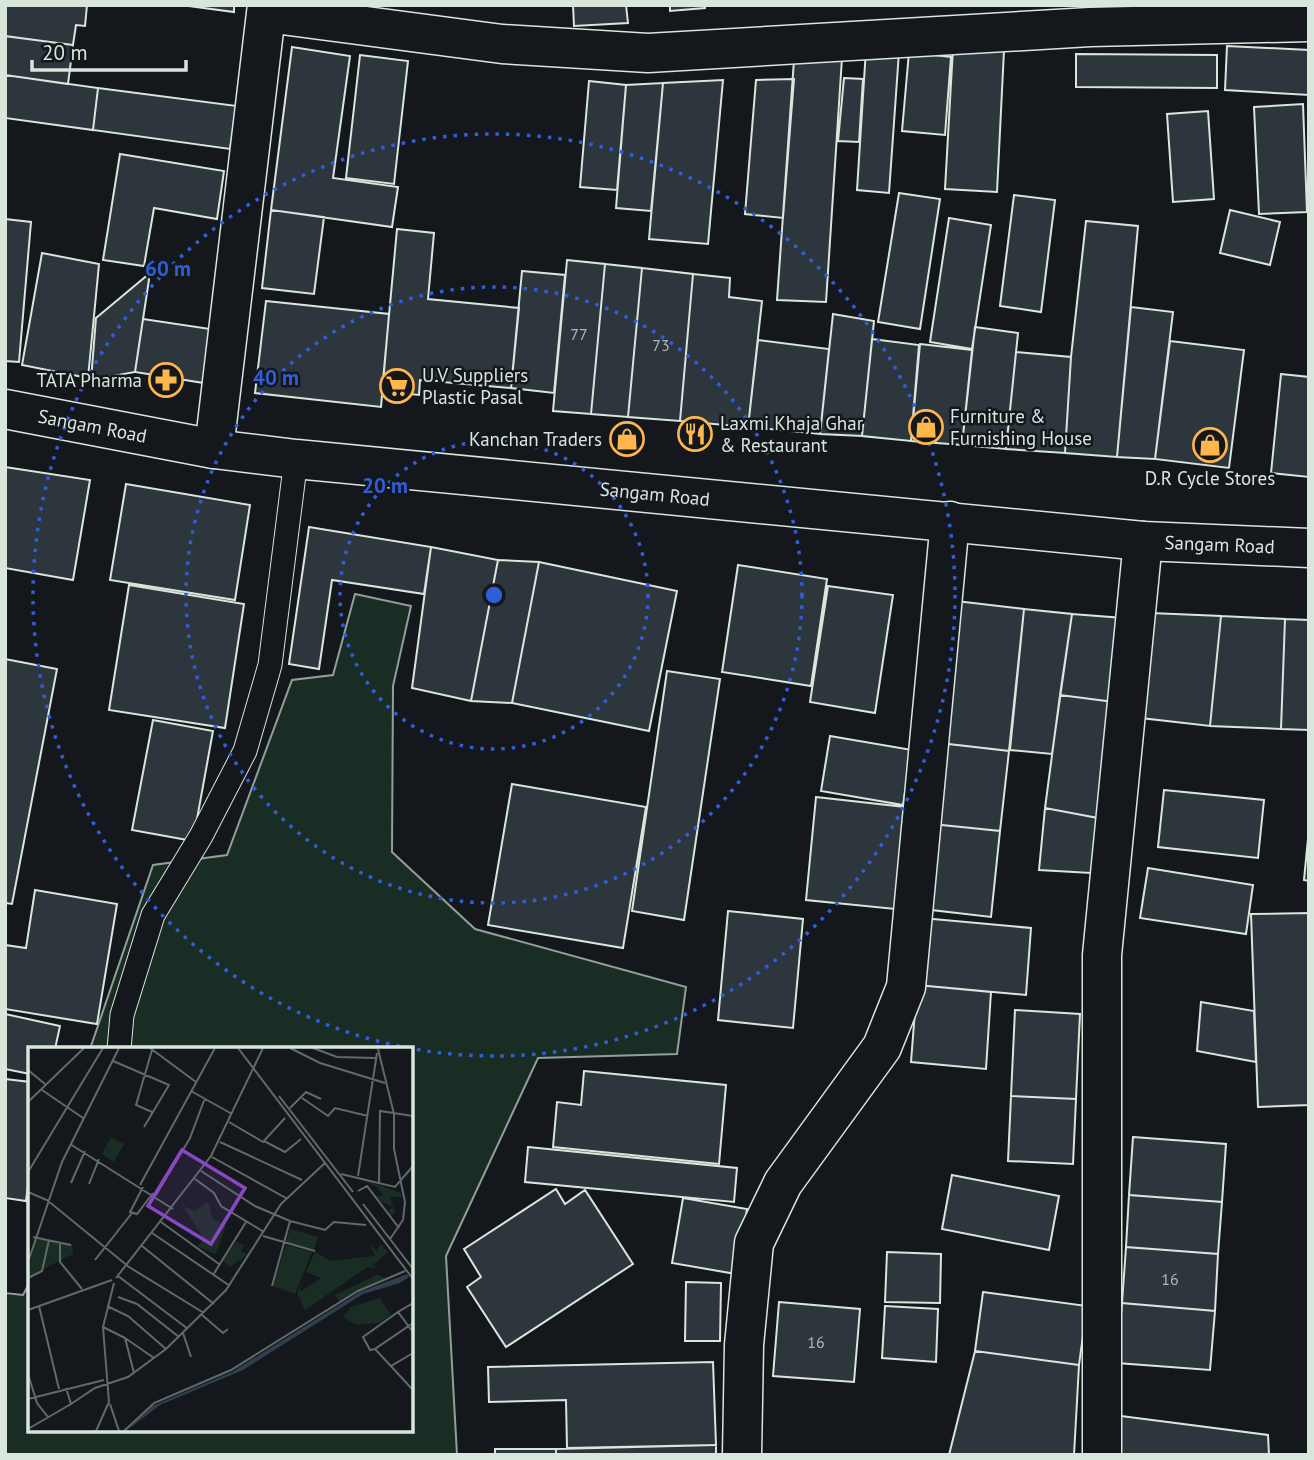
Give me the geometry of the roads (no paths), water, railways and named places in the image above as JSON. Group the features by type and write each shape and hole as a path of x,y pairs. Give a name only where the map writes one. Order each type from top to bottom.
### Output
{"street":[{"path":"214,449 267,9 502,44 648,53 1090,27 1309,22"},
{"name":"Sangam Road","path":"5,409 214,449 296,459 1143,541 1309,548"},
{"path":"741,1455 744,1345 754,1243 783,1183 882,1047 906,986 950,521"},
{"path":"1102,1455 1102,955 1143,541"}],"lane":[{"path":"118,1047 122,1015 153,915 201,836 245,751 270,665 296,459"}],"place":[{"name":"TATA Pharma","path":"166,380"},
{"name":"U.V Suppliers Plastic Pasal","path":"397,386"},
{"name":"Furniture & Furnishing House","path":"926,427"},
{"name":"Laxmi Khaja Ghar & Restaurant","path":"695,434"},
{"name":"Kanchan Traders","path":"627,439"},
{"name":"D.R Cycle Stores","path":"1210,445"}]}
